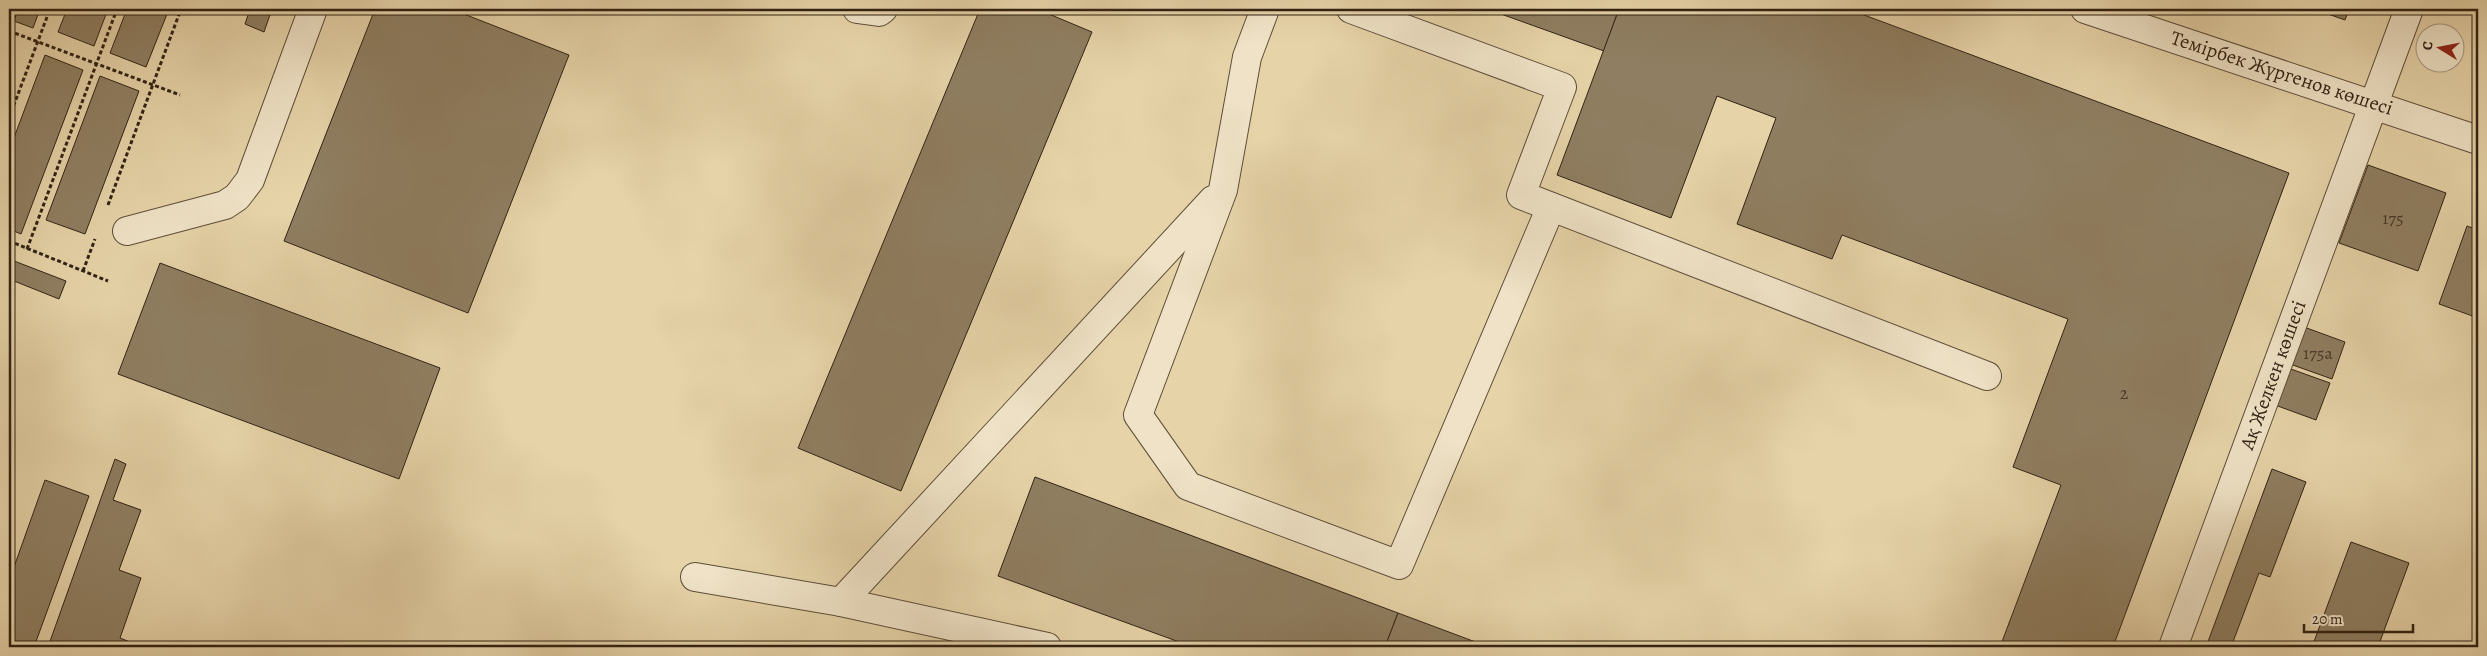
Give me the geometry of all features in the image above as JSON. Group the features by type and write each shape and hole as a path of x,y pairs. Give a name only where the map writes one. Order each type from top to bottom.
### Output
{"street":[{"path":"127,232 225,205 237,197 250,180 313,9"},
{"path":"857,9 878,12 883,9"},
{"path":"1265,9 1247,57 1223,190 1138,415 1188,486 1399,565 1551,207"},
{"path":"1351,9 1562,87 1521,195 1987,376"},
{"name":"Темірбек Жүргенов көшесі","path":"2085,9 2374,103 2478,140"},
{"name":"Ақ Желкен көшесі","path":"2172,647 2409,9"},
{"path":"841,602 1223,190"},
{"path":"695,577 841,602 1047,647"}],"path":[{"path":"9,118 50,9"},
{"path":"27,249 117,9"},
{"path":"107,205 181,9"},
{"path":"9,31 180,95"},
{"path":"83,271 97,233"},
{"path":"9,242 108,281"}],"building":[{"path":"18,9 40,9 33,28 14,21"},
{"path":"67,9 108,9 94,46 58,32"},
{"path":"127,9 169,9 146,67 110,53"},
{"path":"250,9 272,9 264,32 245,24"},
{"path":"375,9 451,9 569,55 468,313 284,241"},
{"path":"980,9 1037,9 1092,32 901,491 798,448"},
{"path":"1487,9 1619,9 1604,51"},
{"path":"1619,9 1848,9 2289,173 2113,647 2000,647 2061,485 2013,467 2068,319 1842,235 1832,259 1737,224 1776,118 1717,96 1671,218 1557,175"},
{"path":"2314,9 2349,9 2345,20"},
{"path":"45,55 83,70 21,234 9,229 9,151"},
{"path":"100,76 139,91 85,234 46,220"},
{"path":"2368,165 2446,193 2418,271 2339,243"},
{"path":"2467,226 2478,230 2478,318 2439,304"},
{"path":"9,259 66,281 59,299 9,279"},
{"path":"160,263 440,368 399,479 118,374"},
{"path":"2304,327 2345,342 2332,379 2290,364"},
{"path":"2288,368 2330,383 2316,420 2275,405"},
{"path":"115,459 126,464 113,500 141,510 119,570 141,578 120,638 135,644 134,647 48,647"},
{"path":"2272,469 2306,482 2270,577 2259,573 2231,647 2206,647"},
{"path":"1035,477 1398,613 1385,647 1193,647 998,576"},
{"path":"45,480 89,496 34,647 9,647 9,581"},
{"path":"2351,542 2409,563 2378,647 2312,647"},
{"path":"1398,613 1489,647 1385,647"}]}
